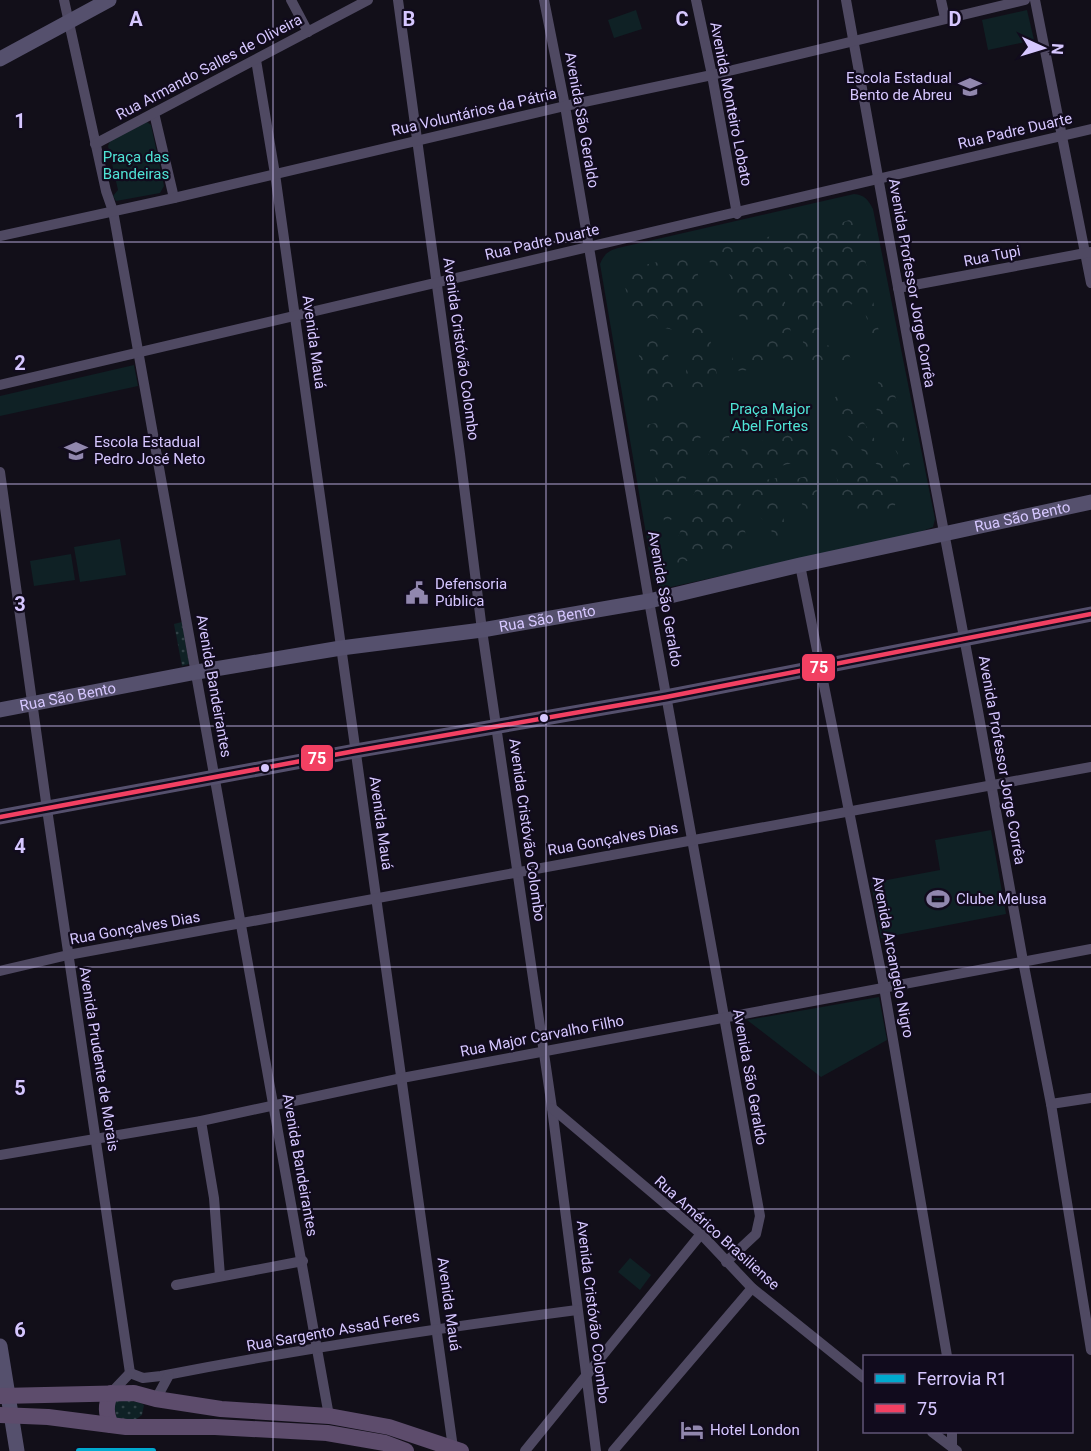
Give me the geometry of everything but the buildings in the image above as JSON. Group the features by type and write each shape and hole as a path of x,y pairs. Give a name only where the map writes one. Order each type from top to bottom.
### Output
{"main road":[{"path":"111,1393 106,1405 107,1418 111,1425"},
{"path":"0,1396 134,1393 221,1410 329,1416 389,1427 457,1450"},
{"path":"142,1426 151,1414 156,1399"},
{"path":"0,1415 111,1425 271,1429 327,1433 375,1441 406,1451"}],"street":[{"name":"Avenida Bandeirantes","path":"64,0 95,144 113,211 329,1416"},
{"path":"0,58 109,0"},
{"path":"291,0 308,32"},
{"name":"Rua Armando Salles de Oliveira","path":"95,144 368,0"},
{"name":"Avenida Cristóvão Colombo","path":"398,0 482,630 552,1108 596,1451"},
{"name":"Avenida São Geraldo","path":"544,0 565,106 649,601 760,1216 756,1234 726,1262"},
{"name":"Avenida Monteiro Lobato","path":"696,0 712,75 736,214"},
{"name":"Avenida Professor Jorge Corrêa","path":"846,0 1023,961 1052,1104 1091,1350"},
{"path":"941,0 945,18"},
{"name":"Rua Voluntários da Pátria","path":"0,236 174,198 565,106 712,75 1025,0"},
{"path":"1035,0 1088,253 1091,283"},
{"name":"Avenida Mauá","path":"256,60 275,174 376,899 457,1450"},
{"path":"154,113 174,198"},
{"name":"Rua Padre Duarte","path":"0,386 1091,129"},
{"name":"Rua Tupi","path":"898,288 1088,253"},
{"name":"Avenida Prudente de Morais","path":"0,472 130,1373"},
{"name":"Rua São Bento","path":"0,710 197,672 341,648 482,630 649,601 800,565 1091,502"},
{"name":"Avenida Arcangelo Nigro","path":"800,565 884,987 946,1355"},
{"path":"0,817 355,751 666,697 1091,615"},
{"name":"Rua Gonçalves Dias","path":"0,971 68,955 1091,767"},
{"name":"Rua Major Carvalho Filho","path":"0,1155 201,1121 402,1078 1091,949"},
{"path":"1052,1104 1091,1098"},
{"name":"Rua Américo Brasiliense","path":"552,1108 701,1234 752,1288 863,1377"},
{"path":"201,1121 214,1198 220,1276"},
{"path":"525,1451 701,1234"},
{"path":"176,1284 303,1261"},
{"path":"613,1451 752,1288"},
{"name":"Rua Sargento Assad Feres","path":"130,1373 143,1378 169,1375 318,1347 438,1328 577,1310"},
{"path":"0,1346 17,1451"},
{"path":"111,1393 130,1373"},
{"path":"156,1399 169,1375"},
{"path":"934,1433 954,1449"},
{"path":"952,1433 954,1449"}],"green space":[{"path":"636,10 642,29 614,38 608,20"},
{"path":"1027,10 1034,40 988,50 982,20"},
{"name":"Praça das Bandeiras","path":"147,122 151,125 164,186 160,193 116,201 113,196 118,190 108,146 110,141"},
{"name":"Praça Major Abel Fortes","path":"854,194 866,198 873,209 935,519 933,527 920,532 671,587 660,586 654,581 600,264 607,253 618,248"},
{"path":"852,219 858,222 883,353 878,352 861,301 838,309 819,311 817,319 822,343 849,354 851,360 823,368 814,361 807,361 782,241 784,233 790,229 832,226"},
{"path":"772,236 797,363 771,354 768,361 744,371 733,370 732,356 768,341 760,323 743,323 738,313 738,301 728,270 711,267 707,251"},
{"path":"694,254 719,386 693,393 688,389 685,360 692,347 687,333 665,328 655,316 642,320 633,315 621,273 635,267"},
{"path":"639,332 649,341 657,337 666,349 670,361 664,364 662,370 677,381 678,391 672,400 648,404 635,334"},
{"path":"134,365 138,386 0,416 0,396"},
{"path":"880,376 891,376 912,476 904,468 873,402"},
{"path":"841,390 904,485 897,483 854,443 836,422 834,399"},
{"path":"805,405 815,458 746,474 740,441 751,444 799,431 798,409"},
{"path":"685,418 707,419 670,523 665,526 645,425"},
{"path":"729,436 746,537 737,541 730,551 678,563 672,560 681,554 676,543 715,437"},
{"path":"829,437 897,497 894,509 873,513 856,509 843,511"},
{"path":"810,475 814,478 822,514 807,518 796,486 796,479"},
{"path":"777,478 786,534 774,538 770,527 755,507 747,483"},
{"path":"120,539 126,575 80,582 74,547"},
{"path":"71,554 75,580 34,586 30,561"},
{"path":"182,622 189,664 182,666 174,624"},
{"name":"Clube Melusa","path":"991,830 1006,914 881,938 871,883 940,870 935,840"},
{"path":"879,997 887,1040 821,1077 747,1020"},
{"path":"630,1258 651,1275 640,1290 618,1272"},
{"path":"118,1400 139,1402 144,1405 142,1415 135,1420 116,1418 114,1403"}],"rail line":[{"name":"R1","path":"79,1451 153,1451"}],"transit line":[{"name":"75","path":"0,817 355,751 666,697 1091,614"}],"place":[{"name":"Escola Estadual Bento de Abreu","path":"970,87"},
{"name":"Escola Estadual Pedro José Neto","path":"76,451"},
{"name":"Defensoria Pública","path":"417,593"},
{"name":"Clube Melusa","path":"938,899"},
{"name":"Hotel London","path":"692,1430"}]}
